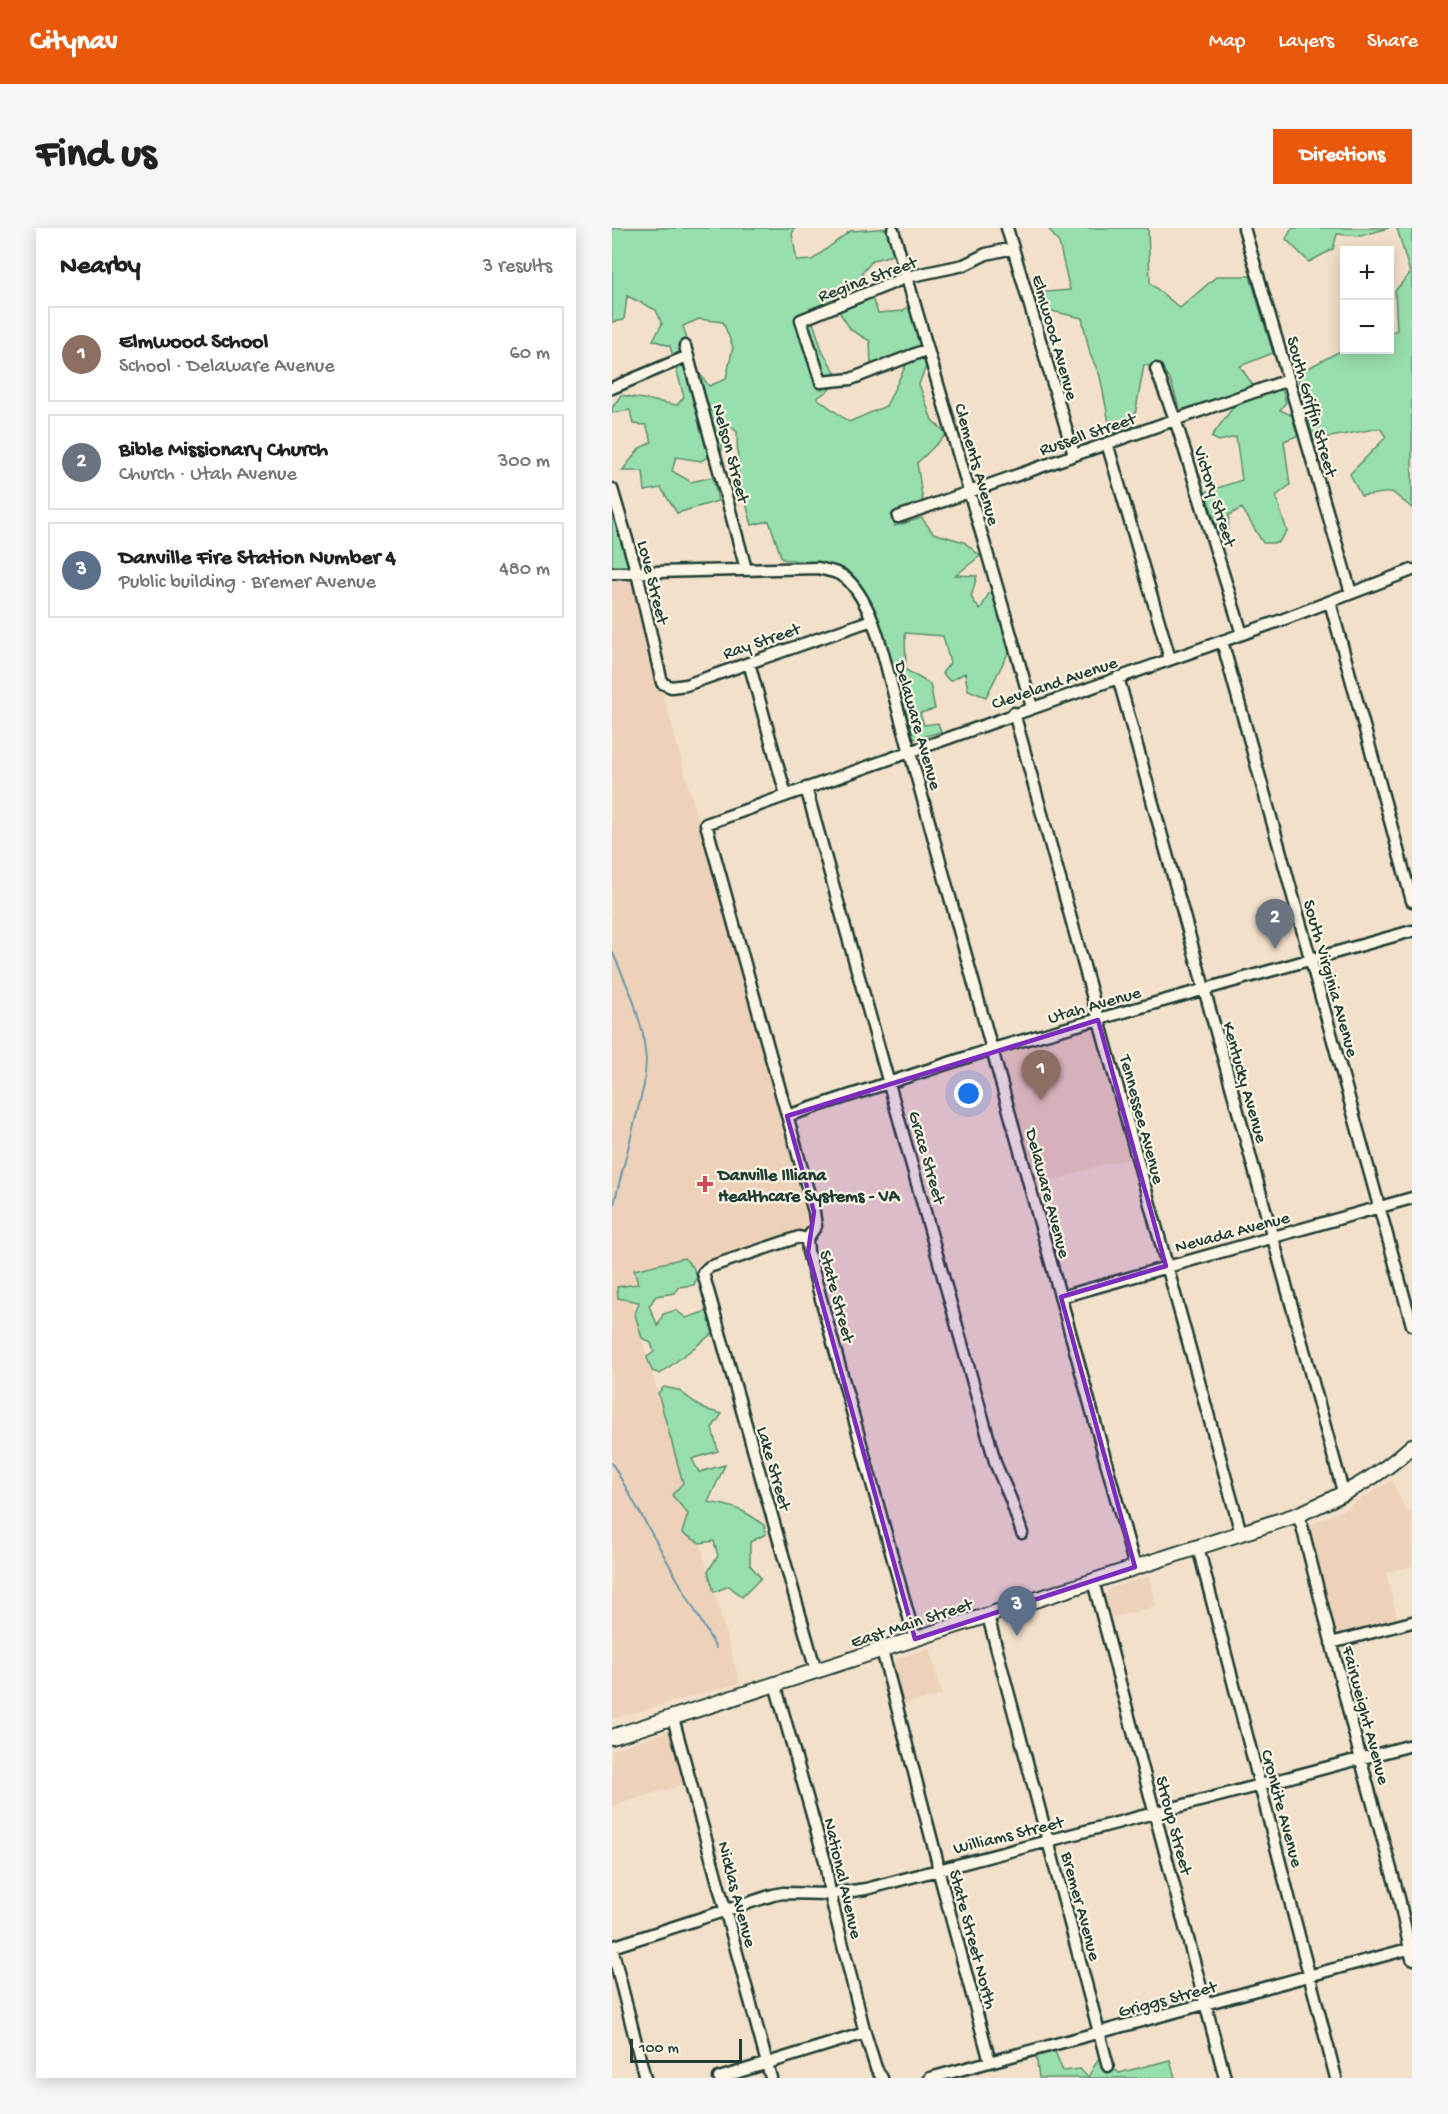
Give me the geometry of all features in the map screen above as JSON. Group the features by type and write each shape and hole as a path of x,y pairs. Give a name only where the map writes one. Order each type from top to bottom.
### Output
{"main road":[{"name":"East Main Street","path":"612,1737 1297,1515 1344,1495 1373,1477 1412,1446"}],"street":[{"name":"Elmwood Avenue","path":"1007,228 1074,455"},
{"name":"South Griffin Street","path":"1244,228 1351,593"},
{"name":"Clements Avenue","path":"893,230 1032,707"},
{"name":"Regina Street","path":"928,349 851,379 820,382 801,320 907,277 964,265 986,254 1013,248"},
{"name":"Nelson Street","path":"612,388 687,351 746,569"},
{"name":"Victory Street","path":"1156,369 1175,419 1242,634"},
{"name":"Russell Street","path":"898,517 1288,380"},
{"path":"1107,443 1170,659"},
{"name":"Love Street","path":"612,489 637,573 662,683"},
{"path":"612,573 818,568 837,572 847,579 872,620"},
{"name":"Cleveland Avenue","path":"706,824 1242,634 1412,570"},
{"path":"1330,602 1412,902"},
{"name":"Ray Street","path":"662,683 671,687 686,685 872,620"},
{"name":"Delaware Avenue","path":"872,620 1135,1567"},
{"name":"South Virginia Avenue","path":"1222,640 1412,1325"},
{"path":"748,663 786,795"},
{"name":"Kentucky Avenue","path":"1118,677 1344,1495"},
{"name":"Tennessee Avenue","path":"1014,713 1241,1533"},
{"name":"Grace Street","path":"806,788 996,1465 1023,1533"},
{"name":"State Street","path":"706,824 814,1212 816,1226 807,1239 808,1252 915,1639"},
{"name":"Utah Avenue","path":"787,1116 992,1049 1412,931"},
{"name":"Nevada Avenue","path":"1061,1297 1412,1198"},
{"name":"Lake Street","path":"807,1239 799,1237 709,1267 703,1273 816,1671"},
{"name":"Fairweight Avenue","path":"1297,1515 1302,1526 1411,1952"},
{"name":"Cronkite Avenue","path":"1198,1547 1336,2078"},
{"name":"Stroup Street","path":"1093,1581 1225,2078"},
{"name":"Bremer Avenue","path":"988,1616 1108,2066"},
{"path":"1331,1644 1412,1622"},
{"name":"State Street North","path":"882,1650 990,2061"},
{"name":"National Avenue","path":"775,1684 825,1861 830,1894 866,2033 876,2068 882,2078"},
{"name":"Nicklas Avenue","path":"673,1718 771,2078"},
{"name":"Williams Street","path":"612,1948 783,1893 830,1894 866,1889 1412,1745"},
{"path":"612,1948 645,2078"},
{"name":"Griggs Street","path":"930,2078 1310,1976 1411,1952"},
{"path":"718,2078 866,2033"}],"highlighted area":[{"path":"1098,1020 1166,1266 1061,1297 1135,1567 915,1639 808,1252 814,1212 787,1116"}],"shaded area":[{"name":"Danville Illiana Healthcare Systems - VA","path":"612,580 632,580 809,1224 805,1231 628,1289 740,1683 612,1719"},
{"path":"1093,1028 1130,1159 1104,1164 1036,1186 1000,1055"},
{"path":"1392,1480 1406,1511 1412,1510 1412,1566 1386,1573 1398,1619 1337,1635 1319,1575 1311,1524 1343,1510"},
{"path":"1149,1576 1157,1606 1111,1618 1107,1592 1111,1588"},
{"path":"929,1648 942,1695 904,1704 893,1664 896,1659"},
{"path":"670,1731 684,1784 612,1806 612,1750"}],"green space":[{"path":"612,228 795,228 792,234 797,261 812,260 850,231 891,228 897,254 873,260 862,273 878,313 903,311 910,304 927,364 919,384 932,420 947,434 917,463 923,502 892,514 895,526 922,518 933,533 964,542 980,556 956,575 977,576 971,597 980,610 989,593 994,594 1010,649 986,697 968,690 965,673 950,681 942,673 950,663 943,636 905,633 906,670 930,684 935,709 920,713 924,725 938,723 941,732 914,739 887,647 867,597 856,579 845,569 782,559 769,521 752,525 738,475 737,432 723,419 722,450 701,461 676,457 672,471 691,482 713,477 718,501 677,513 661,488 645,491 643,471 622,471 640,448 652,442 646,425 633,424 630,410 612,413 612,408 621,395 677,405 684,397 670,346 653,340 662,324 656,310 627,296 624,320 612,322","holes":["832,301 851,330 870,341 871,366 900,355 907,363 886,406 849,422 817,398 830,389 837,375 823,353 809,310","699,319 723,322 733,347 726,379 709,386 696,369 683,326"]},
{"path":"1048,228 1148,228 1150,283 1180,308 1217,276 1250,276 1273,353 1240,366 1254,387 1180,410 1170,379 1158,368 1144,365 1133,426 1111,433 1100,376 1090,354 1082,318 1038,308 1035,293 1070,290 1059,243"},
{"path":"1292,228 1389,228 1360,236 1337,234 1333,249 1309,262 1286,239"},
{"path":"1397,228 1412,228 1412,508 1392,492 1361,496 1350,474 1386,437 1380,428 1314,440 1297,374 1340,351 1340,354 1394,354 1394,331 1397,330 1395,291 1410,273"},
{"path":"1282,389 1286,402 1280,410 1293,416 1299,435 1284,441 1290,485 1276,496 1287,531 1278,543 1263,543 1242,508 1229,515 1228,529 1219,532 1205,492 1242,480 1236,437 1219,441 1211,437 1235,405"},
{"path":"612,513 615,519 630,567 612,568"},
{"path":"684,1258 693,1267 697,1277 694,1285 678,1287 675,1293 656,1296 649,1306 658,1326 663,1314 676,1310 686,1318 707,1311 713,1333 660,1374 652,1371 647,1357 654,1352 651,1343 642,1338 635,1314 639,1302 618,1298 617,1287 638,1284 634,1270"},
{"path":"664,1387 678,1390 704,1409 722,1414 712,1428 718,1451 692,1459 699,1472 725,1465 708,1502 738,1509 764,1525 766,1534 750,1542 750,1565 761,1578 742,1597 729,1586 714,1592 708,1571 718,1556 714,1541 700,1543 682,1533 688,1514 672,1495 683,1483 658,1393"},
{"path":"1054,2049 1063,2071 1080,2069 1088,2077 1100,2056 1119,2073 1170,2060 1175,2078 1039,2078 1036,2054"}],"waterway":[{"path":"612,951 633,999 643,1034 646,1061 644,1085 612,1212"},
{"path":"612,1463 716,1648"}],"place":[{"name":"Bible Missionary Church","path":"1275,949"},
{"name":"Elmwood School","path":"1041,1100"},
{"name":"Danville Illiana Healthcare Systems - VA","path":"705,1184"},
{"name":"Danville Fire Station Number 4","path":"1017,1636"}]}
